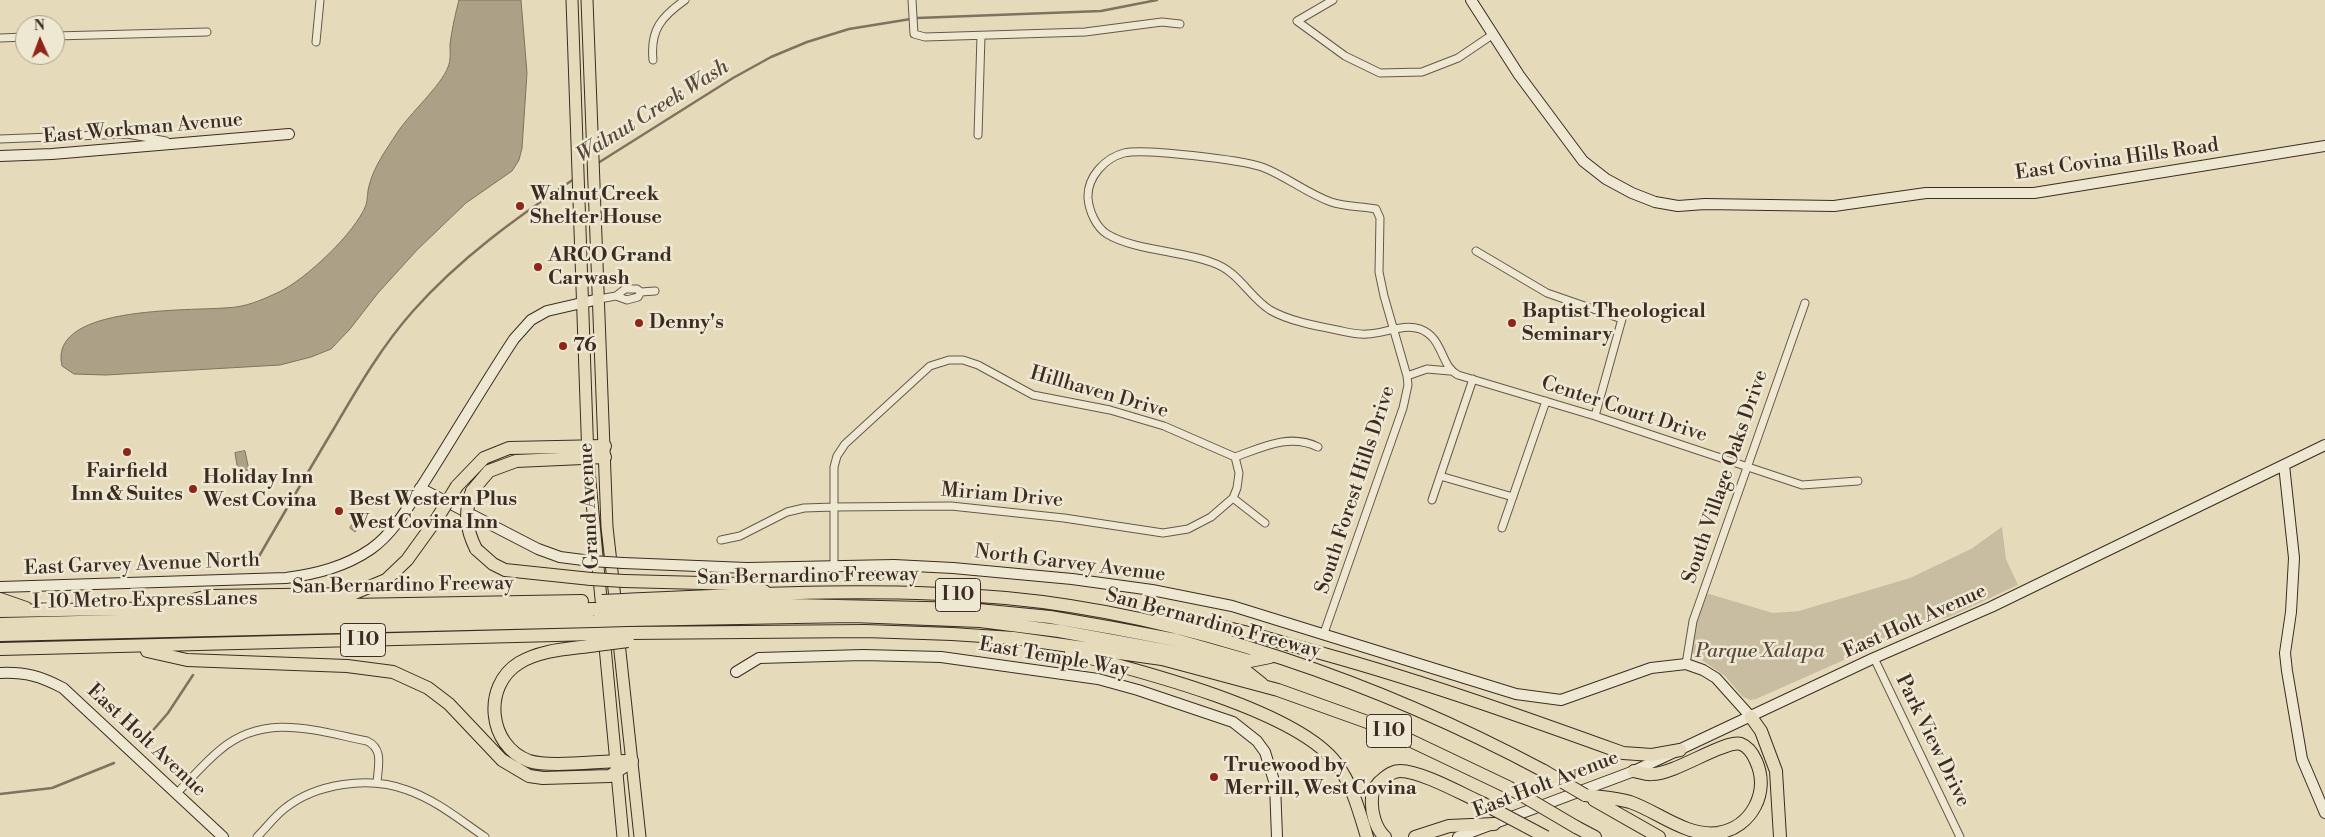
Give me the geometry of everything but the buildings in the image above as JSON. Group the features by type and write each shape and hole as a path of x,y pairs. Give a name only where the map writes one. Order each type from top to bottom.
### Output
{"highway":[{"path":"165,608 208,596 352,594 386,580 407,560 438,517 457,486 484,458 509,448 587,453"},
{"path":"605,451 516,461 489,471 472,491 468,503 467,528 476,549 493,564 505,570 590,579 741,584 774,594"},
{"name":"San Bernardino Freeway","path":"0,611 165,608 593,610 626,620 774,594 854,592 1007,598 1140,619 1275,657 1346,680 1495,745 1658,837"},
{"path":"0,600 33,610"},
{"name":"I-10 Metro ExpressLanes","path":"626,620 793,605 968,609 1050,618 1112,628 1176,640 1250,660 1275,657"},
{"name":"I-10 Metro ExpressLanes","path":"0,635 593,610"},
{"name":"I-10 Metro ExpressLanes","path":"0,624 593,610 626,620 878,617 997,623 1117,640 1190,655 1247,672 1266,687"},
{"path":"1140,619 1184,619 1323,653 1429,686 1623,753 1652,755 1680,750"},
{"path":"626,620 596,639 540,654 518,664 501,682 495,696 494,710 501,738 518,756 530,761 546,764 615,767 632,761"},
{"name":"I 10","path":"626,620 657,632 865,631 1013,638 1162,658 1266,687 1384,728 1508,787 1595,837"},
{"path":"1013,638 1160,677 1264,716 1311,739 1335,762 1349,782 1367,837"},
{"name":"I 10","path":"0,649 596,639"},
{"path":"130,647 187,660 348,666 392,672 428,688 449,704 502,760 529,776 543,778 610,776 615,767"},
{"path":"1751,717 1761,731 1776,771 1780,837"},
{"path":"1585,795 1635,805 1699,834 1719,833 1736,827 1750,815 1758,801 1761,778 1752,753 1740,744 1727,746 1689,763 1653,774 1634,771"},
{"path":"1385,837 1380,832 1376,821 1372,808 1372,795 1378,782 1390,773 1400,771 1438,783 1482,803 1546,837"},
{"path":"1415,837 1449,826 1494,824"}],"main road":[{"name":"Grand Avenue","path":"572,0 580,184 587,453 623,837"},
{"name":"Grand Avenue","path":"587,0 607,527 640,837"}],"street":[{"path":"316,42 320,0"},
{"path":"653,60 652,49 655,29 662,19 685,0"},
{"path":"912,0 914,34 926,37 1084,32 1162,22 1180,24"},
{"path":"1333,0 1297,20 1345,56 1380,73 1422,72 1458,58 1492,35"},
{"name":"East Covina Hills Road","path":"1471,0 1492,35 1562,136 1583,160 1606,179 1632,194 1655,202 1678,206 1705,204 1834,206 1926,193 2034,193 2325,146"},
{"path":"65,36 207,32"},
{"path":"978,135 981,36"},
{"path":"0,38 15,37"},
{"path":"0,138 127,134 177,144"},
{"name":"East Workman Avenue","path":"0,156 52,154 289,134"},
{"name":"South Forest Hills Drive","path":"1324,634 1404,408 1408,385 1408,376 1393,329 1380,272 1380,218 1376,210 1331,202 1280,175 1238,161 1142,151 1124,153 1110,160 1100,167 1089,187 1091,212 1097,224 1106,234 1130,243 1213,262 1238,277 1256,298 1271,310 1279,313 1355,334 1369,334 1393,329"},
{"path":"1476,251 1547,293 1622,320 1595,416"},
{"path":"599,299 616,296 625,289 637,289 641,292 655,291"},
{"name":"East Garvey Avenue North","path":"0,587 286,578 330,569 372,548 390,531 420,488 514,339 531,320 547,311 599,299"},
{"name":"South Village Oaks Drive","path":"1686,664 1692,622 1805,303"},
{"path":"1393,329 1418,328 1427,332 1440,346 1450,371"},
{"name":"Hillhaven Drive","path":"834,566 834,467 837,456 845,444 930,366 949,360 963,360 978,365 1033,394 1119,413 1164,426 1235,457"},
{"name":"Center Court Drive","path":"1408,376 1427,369 1450,371 1595,416 1746,468 1802,485 1858,481"},
{"path":"1432,500 1473,379"},
{"path":"1502,528 1546,401"},
{"path":"1264,524 1233,498 1237,488 1239,473 1235,457 1292,440 1307,442 1318,447"},
{"name":"East Holt Avenue","path":"1458,837 1634,771 1874,658 1991,607 2325,445"},
{"path":"2284,465 2294,558 2291,612 2285,653 2287,672 2302,759 2325,814"},
{"path":"1440,476 1513,497"},
{"name":"North Garvey Avenue","path":"420,488 538,548 560,556 591,561 747,568 894,565 954,568 1072,579 1152,590 1232,606 1516,694 1561,700 1651,668 1686,664 1703,670 1716,678 1751,717"},
{"name":"Miriam Drive","path":"721,540 740,536 787,512 804,508 834,506 951,506 1064,518 1163,533 1188,529 1211,517 1233,498"},
{"name":"East Temple Way","path":"736,672 759,658 863,655 941,657 1098,679 1138,690 1233,722 1257,741 1266,752 1275,784 1277,837"},
{"name":"Park View Drive","path":"1874,658 1960,837"},
{"name":"East Holt Avenue","path":"0,673 19,672 42,676 63,688 223,837"},
{"path":"176,794 221,748 246,733 274,726 304,728 375,744 379,752 377,783"},
{"path":"258,837 284,809 306,796 333,787 377,783 408,790 439,805 485,837"}],"green space":[{"name":"Parque Xalapa","path":"2002,527 2006,559 2018,585 1949,617 1937,620 1932,618 1756,699 1750,700 1743,697 1725,676 1693,654 1694,633 1706,595 1709,594 1773,613 1799,611 1910,578 1971,549"}],"shaded area":[{"path":"459,0 521,0 527,73 522,148 519,160 512,171 466,203 417,250 331,349 311,357 280,365 106,375 74,374 62,366 64,345 78,330 101,321 130,314 247,305 269,297 290,286 315,266 352,228 366,205 368,188 381,158 403,125 439,83 448,67 450,62 450,44"},
{"path":"245,451 249,470 238,471 235,453"},
{"path":"358,516 364,520 355,532 350,528"}],"waterway":[{"name":"Walnut Creek Wash","path":"598,163 733,78 771,57 807,42 849,29 917,18 1101,11 1157,0"},
{"name":"Walnut Creek Wash","path":"254,565 360,384 401,325 431,292 469,256 510,224 574,179"},
{"name":"Walnut Creek Wash","path":"148,736 168,713 193,675"},
{"name":"Walnut Creek Wash","path":"0,794 52,788 114,763"}],"place":[{"name":"Walnut Creek Shelter House","path":"520,206"},
{"name":"ARCO Grand Carwash","path":"538,267"},
{"name":"Denny's","path":"639,323"},
{"name":"Baptist Theological Seminary","path":"1512,323"},
{"name":"76","path":"563,346"},
{"name":"Fairfield Inn & Suites","path":"127,452"},
{"name":"Holiday Inn West Covina","path":"193,489"},
{"name":"Best Western Plus West Covina Inn","path":"339,511"},
{"name":"Truewood by Merrill, West Covina","path":"1214,777"}]}
